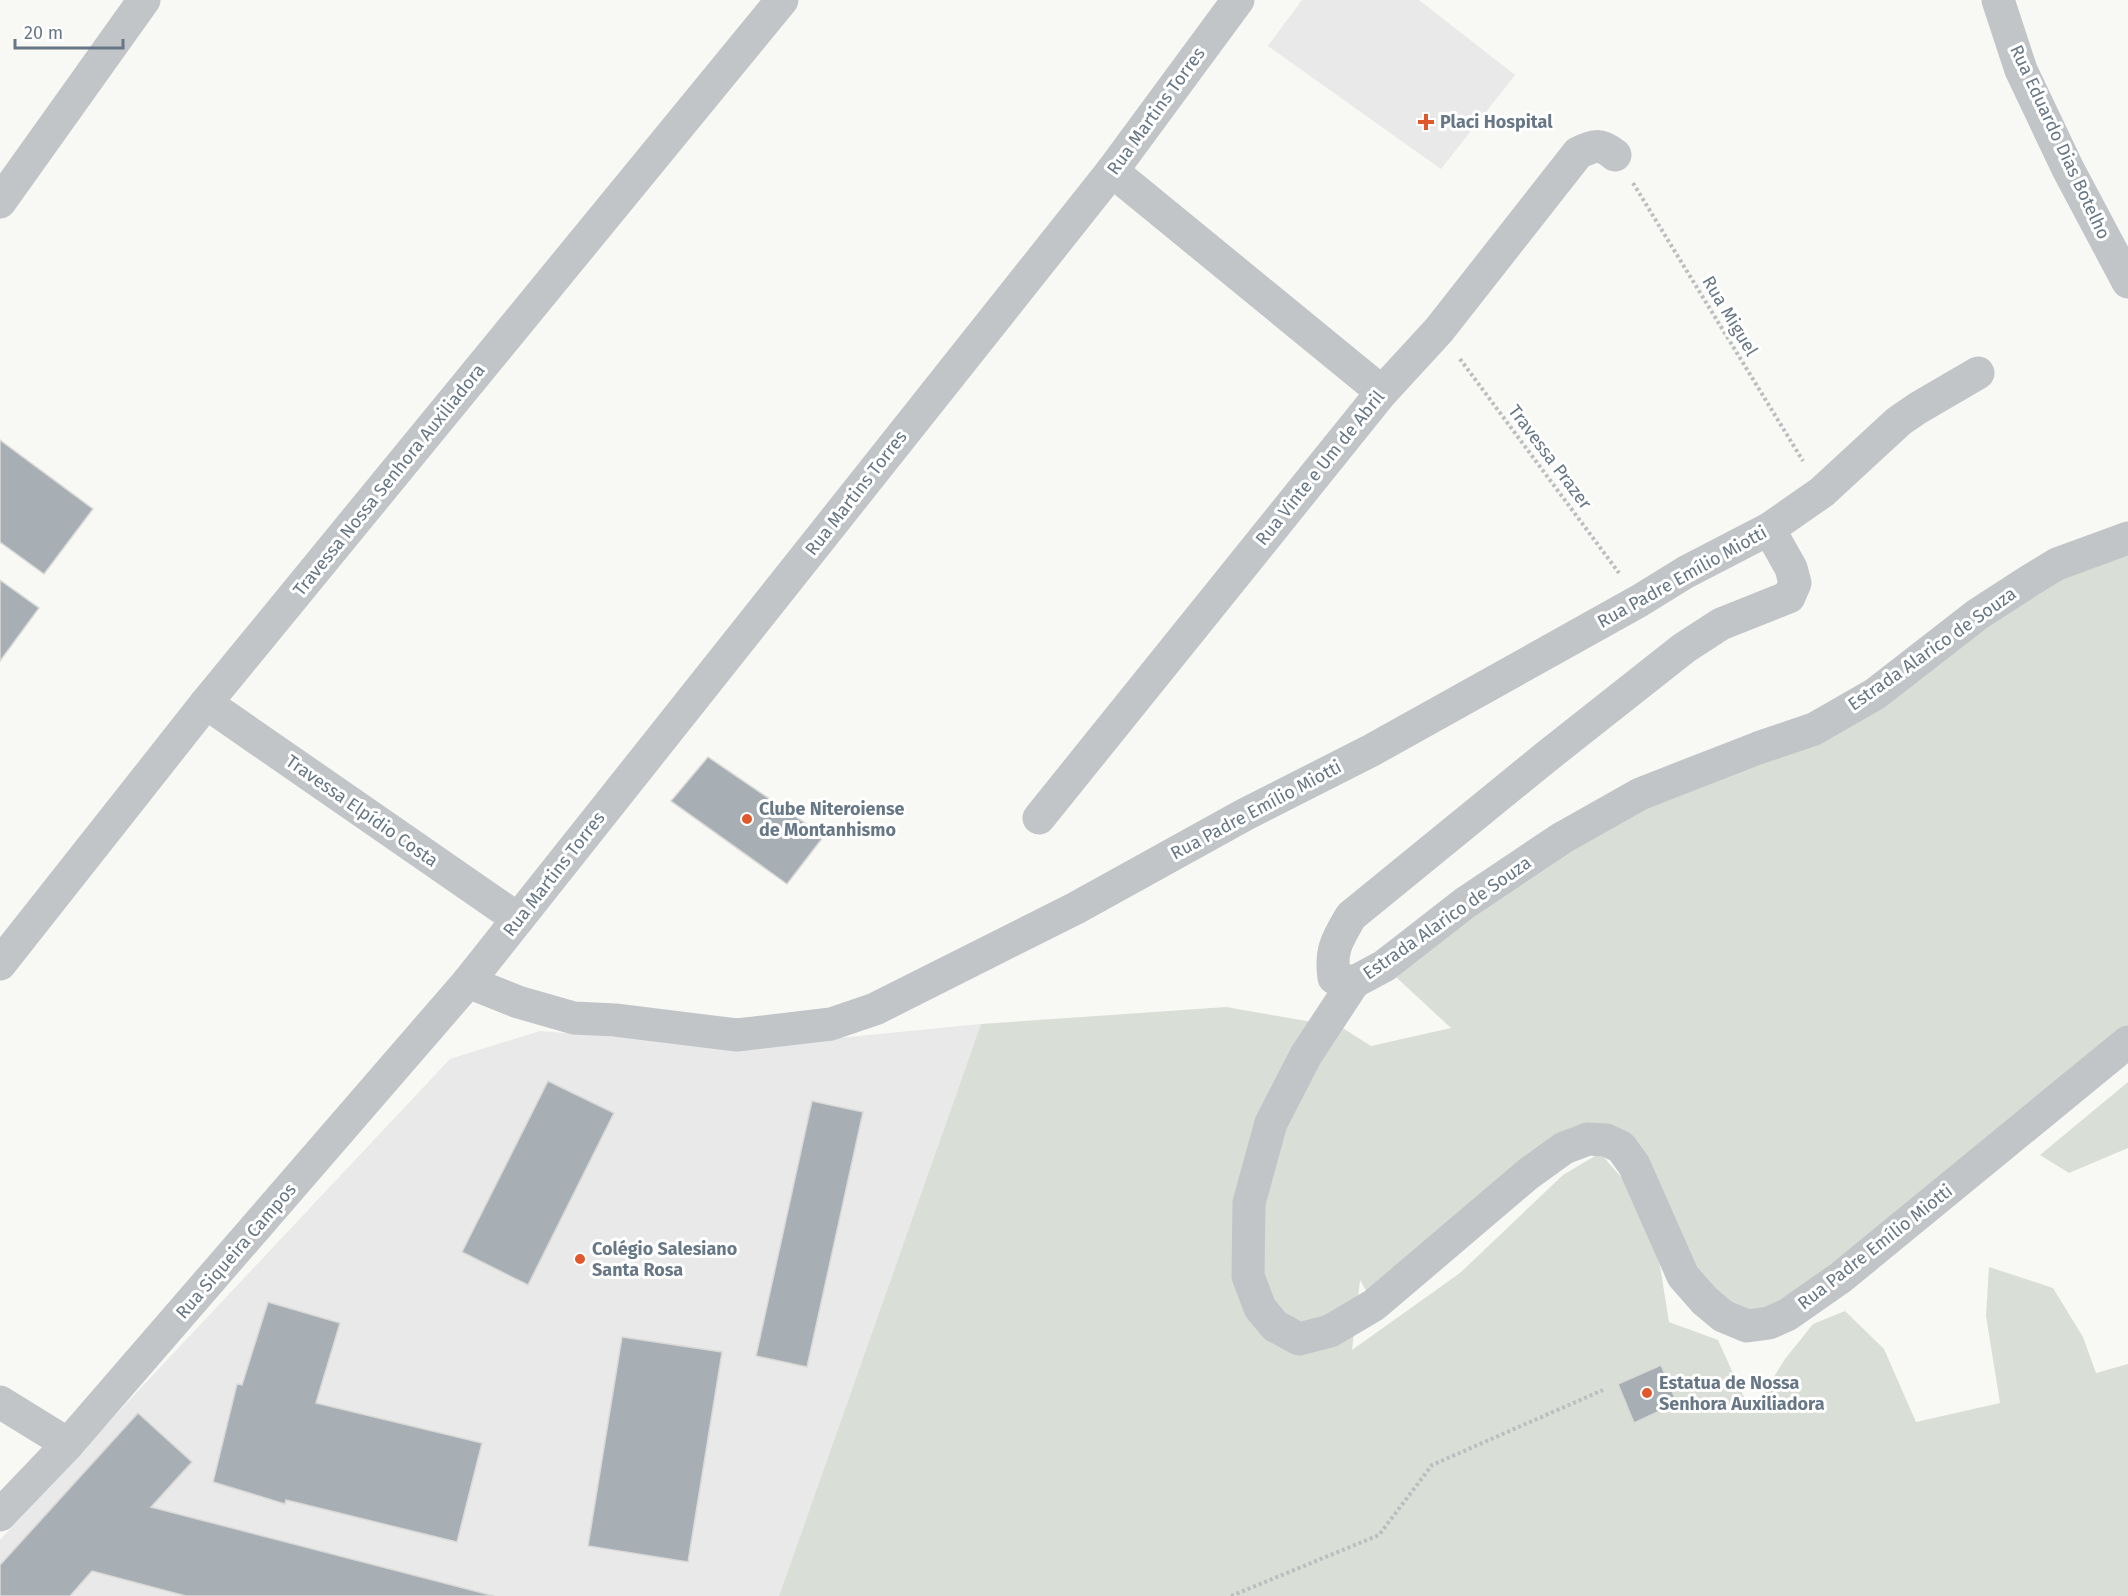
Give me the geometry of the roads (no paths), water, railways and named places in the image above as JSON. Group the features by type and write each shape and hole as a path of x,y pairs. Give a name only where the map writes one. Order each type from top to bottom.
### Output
{"street":[{"path":"0,202 144,0"},
{"name":"Travessa Nossa Senhora Auxiliadora","path":"0,964 206,703 782,0"},
{"name":"Rua Martins Torres","path":"468,982 1112,171 1238,0"},
{"name":"Rua Eduardo Dias Botelho","path":"1998,0 2021,70 2068,169 2128,282"},
{"name":"Rua Vinte e Um de Abril","path":"1039,818 1382,392 1439,330 1578,153 1593,146 1603,146 1615,155"},
{"path":"1112,171 1382,392"},
{"name":"Rua Padre Emílio Miotti","path":"468,982 518,1002 574,1018 627,1021 737,1035 831,1024 886,1004 1076,908 1244,815 1372,750 1639,601 1686,572 1769,529 1822,492 1899,421 1978,373"},
{"name":"Estrada Alarico de Souza","path":"1769,529 1791,568 1795,583 1789,597 1721,624 1684,648 1610,705 1351,916 1335,942 1331,961 1334,978 1354,982 1384,966 1465,903 1562,838 1640,794 1814,729 1875,694 1978,614 2057,564 2128,538"},
{"name":"Travessa Elpídio Costa","path":"206,703 518,919"},
{"name":"Rua Siqueira Campos","path":"0,1515 68,1444 468,982"},
{"name":"Rua Padre Emílio Miotti","path":"1354,982 1306,1055 1271,1123 1249,1203 1248,1276 1260,1308 1275,1326 1299,1339 1330,1331 1374,1305 1528,1174 1564,1148 1588,1139 1606,1140 1621,1147 1634,1165 1683,1276 1705,1301 1723,1316 1747,1326 1768,1323 1787,1315 1840,1278 2128,1042"},
{"path":"0,1402 68,1444"}],"place":[{"name":"Placi Hospital","path":"1426,122"},
{"name":"Clube Niteroiense de Montanhismo","path":"747,819"},
{"name":"Colégio Salesiano Santa Rosa","path":"580,1259"},
{"name":"Estatua de Nossa Senhora Auxiliadora","path":"1647,1393"}]}
